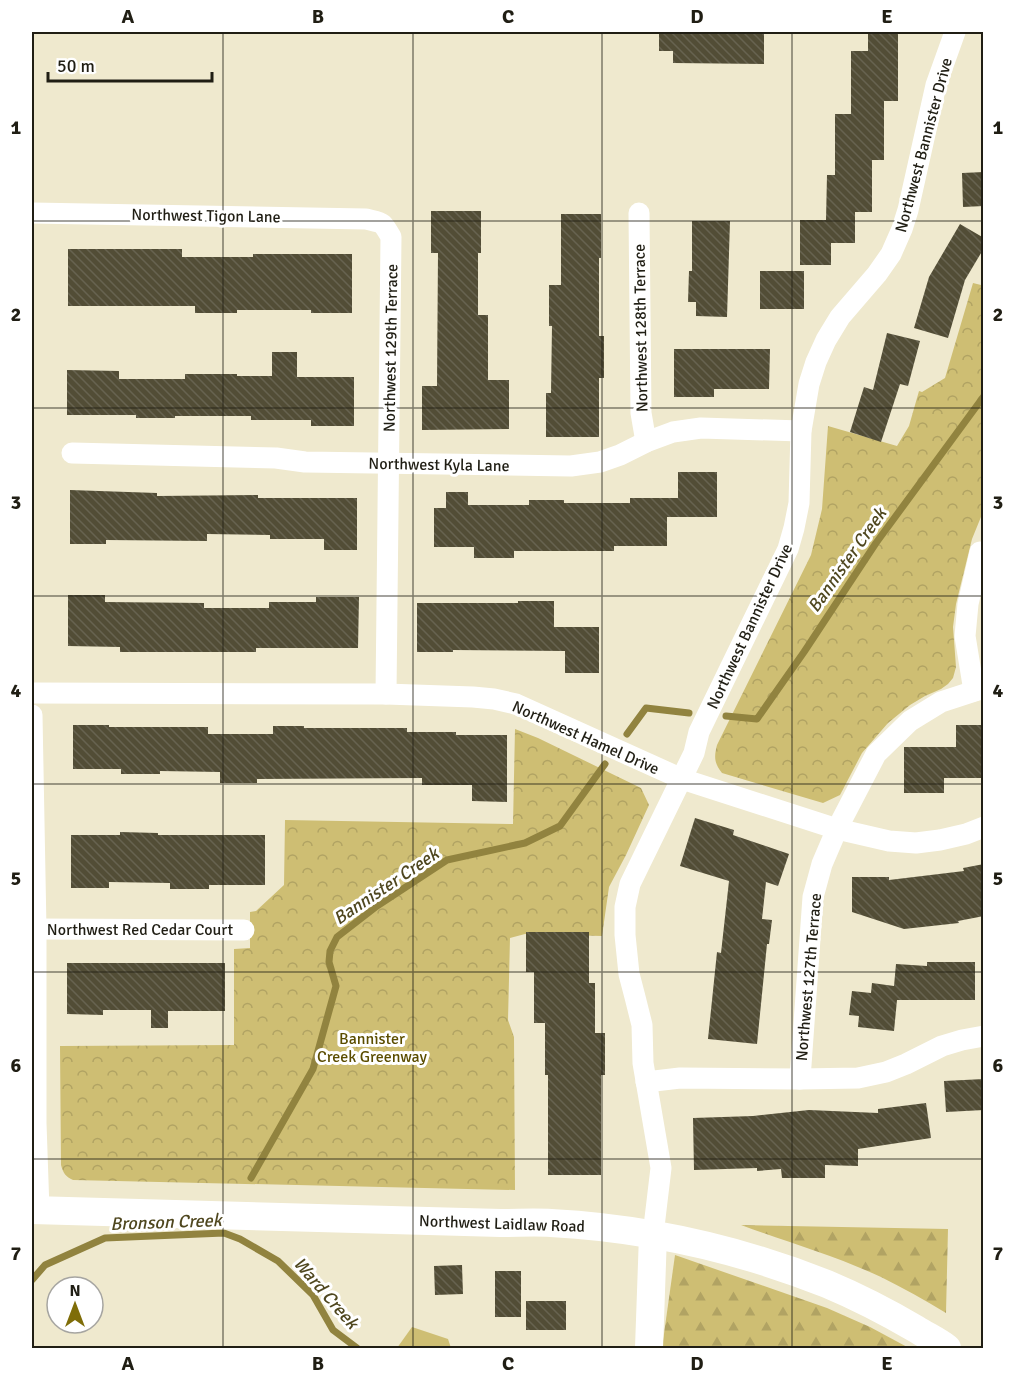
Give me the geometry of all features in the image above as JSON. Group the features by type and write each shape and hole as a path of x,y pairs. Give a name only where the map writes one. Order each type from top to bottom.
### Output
{"main road":[{"name":"Northwest Laidlaw Road","path":"35,1210 550,1223 680,1239 744,1255 806,1276 882,1309 947,1348"},
{"path":"649,1348 653,1235"}],"street":[{"name":"Northwest Bannister Drive","path":"653,1235 661,1168 643,1063 642,1025 629,974 625,907 630,884 694,753 699,732 788,549 799,503 801,431 809,384 816,362 840,317 891,254 902,229 936,85 955,32"},
{"name":"Northwest Tigon Lane","path":"32,213 366,219 381,222"},
{"name":"Northwest 128th Terrace","path":"639,213 640,413 646,442"},
{"name":"Northwest 129th Terrace","path":"381,222 391,237 386,694"},
{"name":"Northwest Kyla Lane","path":"72,453 276,458 305,462 571,466 600,462 673,432 701,428 801,431"},
{"name":"Northwest 127th Terrace","path":"800,1079 813,897 822,864 837,829 876,754 910,721 941,702 979,690 965,636 968,604 980,552"},
{"name":"Northwest Hamel Drive","path":"32,693 386,694 494,699 516,704 682,779 837,829 889,841 916,843 966,834 984,826"},
{"name":"Northwest Red Cedar Court","path":"32,715 36,929 35,1210"},
{"name":"Northwest Red Cedar Court","path":"36,929 244,930"},
{"path":"646,1082 680,1078 858,1078 886,1072 942,1046 984,1036"}],"green space":[{"path":"983,280 983,512 972,539 956,604 953,627 956,667 953,678 941,689 910,705 888,723 862,753 840,795 823,803 722,773 715,760 717,745 811,555 822,509 828,426 897,446 909,426 919,391 922,392 945,378 973,283 981,285"},
{"name":"Bannister Creek Greenway","path":"515,729 641,788 649,805 609,887 602,936 525,934 510,938 508,1020 514,1037 515,1190 73,1180 67,1176 61,1165 60,1046 234,1045 234,949 250,948 250,912 256,911 284,885 285,820 513,824"},
{"path":"741,1225 948,1229 946,1313 864,1269"},
{"path":"675,1255 827,1308 909,1348 662,1348"},
{"path":"412,1327 448,1339 451,1348 397,1348"}],"building":[{"path":"659,32 742,34 742,32 764,32 764,64 673,63 673,51 659,51"},
{"path":"868,32 898,32 898,101 884,101 884,160 872,160 872,212 855,212 855,243 831,243 831,265 800,265 800,220 826,220 827,175 835,175 835,114 851,114 851,51 868,51"},
{"path":"984,172 984,206 963,207 962,173"},
{"path":"431,211 481,211 478,315 488,315 488,380 509,380 509,429 422,430 422,386 437,386 438,253 431,253"},
{"path":"561,214 601,214 599,336 604,336 604,378 599,378 599,437 546,437 546,393 551,393 552,326 549,326 549,285 561,285"},
{"path":"692,221 730,221 727,317 696,316 696,302 688,302 689,271 692,271"},
{"path":"960,224 984,238 984,248 965,280 948,338 914,328 929,277"},
{"path":"68,249 182,249 182,257 352,254 352,313 311,313 311,310 237,310 237,313 195,313 195,306 68,306"},
{"path":"760,271 804,271 804,309 760,309"},
{"path":"887,333 920,341 908,386 900,384 881,442 850,432 864,387 873,390"},
{"path":"674,349 770,349 769,389 714,389 714,397 674,397"},
{"path":"272,352 297,352 297,377 354,377 354,426 311,426 311,420 251,420 251,416 136,418 136,415 67,415 67,370 119,371 119,379 185,379 185,374 272,376"},
{"path":"678,472 717,472 717,517 667,517 667,546 614,546 614,551 514,551 514,558 474,558 474,547 434,547 434,508 446,508 446,492 468,492 468,505 529,505 529,500 564,500 564,503 630,503 630,498 678,498"},
{"path":"70,490 157,493 157,496 258,495 258,498 357,498 357,550 324,550 324,539 270,539 270,535 207,534 207,541 106,540 106,544 70,544"},
{"path":"68,595 105,595 105,602 204,603 204,608 269,608 269,602 316,602 316,597 359,597 358,648 256,648 256,652 120,652 120,647 68,646"},
{"path":"518,601 554,601 554,627 599,627 599,673 565,673 565,651 417,652 417,603 518,603"},
{"path":"73,725 208,727 208,734 273,734 273,726 304,726 304,728 407,728 407,732 507,735 507,802 472,801 472,785 422,785 422,778 257,779 257,783 220,783 220,772 160,771 160,774 121,774 121,769 73,769"},
{"path":"956,725 984,725 984,778 944,778 944,793 904,793 904,747 956,747"},
{"path":"695,818 734,830 733,835 789,854 778,886 766,882 762,919 772,920 769,944 767,944 757,1044 708,1039 717,952 721,953 729,881 680,866"},
{"path":"120,832 158,833 158,835 265,835 265,885 209,885 209,889 170,889 170,883 109,882 109,888 71,888 71,835 120,835"},
{"path":"984,864 984,916 958,921 959,923 904,929 852,912 852,877 889,877 889,880 964,871 963,868"},
{"path":"526,932 589,932 589,983 595,983 595,1033 605,1033 605,1075 601,1075 601,1175 548,1175 548,1075 545,1075 545,1023 534,1023 534,972 526,972"},
{"path":"927,962 975,962 975,1000 897,1000 894,1031 858,1027 859,1016 849,1015 852,991 871,993 872,983 894,986 896,964 927,966"},
{"path":"67,963 225,963 225,1011 168,1011 168,1028 151,1028 151,1010 103,1010 103,1015 67,1014"},
{"path":"984,1079 984,1110 946,1112 944,1081"},
{"path":"926,1103 931,1138 858,1149 858,1166 825,1165 825,1178 782,1178 781,1169 694,1170 693,1118 753,1116 809,1110 878,1113 878,1109"},
{"path":"462,1265 463,1294 435,1295 434,1266"},
{"path":"495,1271 521,1271 521,1317 495,1317"},
{"path":"526,1301 566,1301 566,1330 526,1330"}],"waterway":[{"name":"Bannister Creek","path":"726,716 757,719 876,543 984,396"},
{"name":"Bannister Creek","path":"627,734 646,708 689,713"},
{"name":"Bannister Creek","path":"251,1178 313,1069 336,986 329,962 330,951 337,937 377,906 447,860 525,843 560,826 605,764"},
{"name":"Bronson Creek","path":"32,1280 45,1265 105,1238 224,1233 240,1239 278,1261 313,1295 333,1330 357,1348"}],"water label":[{"name":"Ward Creek","path":"326,1293"}]}
